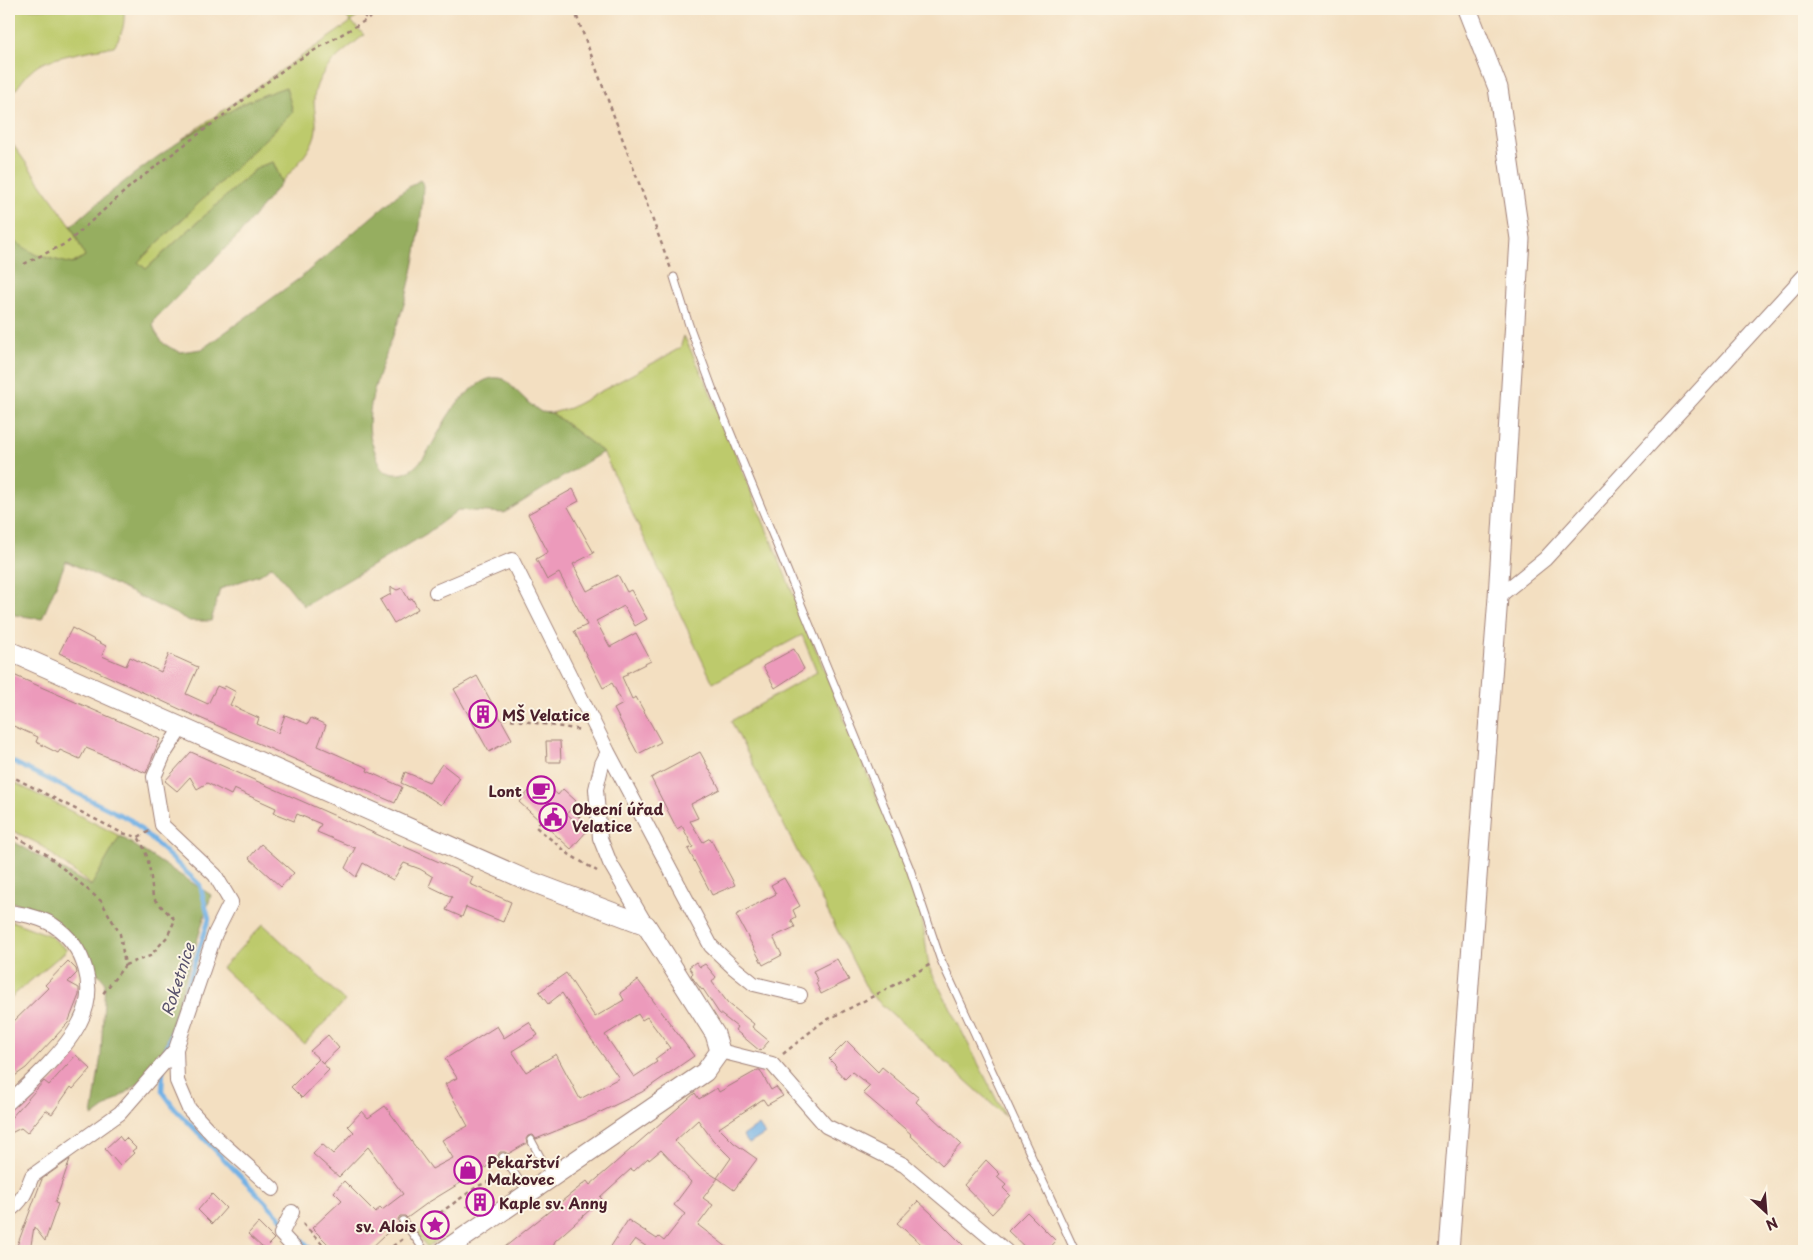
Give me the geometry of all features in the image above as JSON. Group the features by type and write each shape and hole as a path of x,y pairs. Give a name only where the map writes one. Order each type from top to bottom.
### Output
{"street":[{"path":"1450,1251 1498,597 1520,239 1498,88 1467,9"},
{"path":"1498,597 1545,560 1804,276"},
{"path":"436,592 512,560 598,733 710,946 754,984 800,995"},
{"path":"9,651 522,878 646,925"},
{"path":"9,1210 16,1206 26,1191 32,1176 120,1113 176,1049 216,934 231,902 214,874 162,824 154,777 164,754 181,728"},
{"path":"608,752 592,789 600,838 614,870 646,925 715,1034 720,1051"},
{"path":"9,912 25,914 52,925 70,939 83,962 90,994 81,1022 68,1042 26,1087 9,1102"},
{"path":"176,1049 177,1081 189,1109 213,1135 273,1189"},
{"path":"720,1051 772,1064 826,1126 904,1165 1006,1251"},
{"path":"444,1251 705,1072 720,1051"},
{"path":"289,1218 281,1234 297,1251"}],"lane":[{"path":"674,277 713,390 910,869 940,958 1075,1251"},
{"path":"531,1140 551,1178"},
{"path":"503,1157 524,1196"},
{"path":"403,1221 425,1251"}],"path":[{"path":"358,9 368,20"},
{"path":"24,264 66,243 134,183 291,64 385,9"},
{"path":"574,9 674,277"},
{"path":"503,718 598,733"},
{"path":"9,774 122,834 140,836 150,831"},
{"path":"540,821 536,827 570,855 603,874"},
{"path":"9,833 46,854 101,901 120,934 125,965"},
{"path":"98,1000 125,965 150,956 167,937 175,920 152,898 151,877 145,847 140,836"},
{"path":"772,1064 821,1022 889,988 940,958"},
{"path":"386,1251 478,1186 493,1180 512,1186 524,1196"}],"green space":[{"path":"9,9 124,9 124,24 120,37 114,46 65,56 34,68 9,100"},
{"path":"338,9 371,9 351,21 364,35 332,63 319,80 314,100 316,131 313,142 301,160 282,182 273,162 258,167 146,269 137,263 293,112 286,87 244,103 182,139 351,22"},
{"path":"286,87 293,112 138,262 146,269 258,167 273,162 282,182 237,237 155,319 153,325 163,343 180,352 202,349 300,278 401,192 420,180 423,184 421,215 411,275 404,304 375,386 371,403 369,419 370,437 382,468 395,474 405,473 413,468 428,451 445,421 459,402 479,384 493,378 504,379 530,404 541,412 552,413 603,452 504,513 458,510 426,534 304,606 272,566 261,574 220,589 211,621 190,621 66,561 42,619 9,614 9,248 16,242 36,255 72,264 85,256 71,226 111,192 197,130 248,101"},
{"path":"9,139 71,226 85,256 72,264 36,255 16,243 9,248"},
{"path":"684,336 706,382 920,903 929,967 1005,1116 869,993 731,721 817,672 802,635 713,683 603,452 552,413 570,408 680,348"},
{"path":"9,780 120,836 92,886 39,844 9,829"},
{"path":"120,836 211,895 158,1069 92,1117 101,1055 105,982 47,912 12,902 9,903 9,839 91,886"},
{"path":"9,920 49,935 67,950 9,999"},
{"path":"263,924 345,1001 304,1044 222,968"},
{"path":"444,1214 443,1236 427,1247 417,1234"}],"water":[{"path":"759,1125 765,1134 749,1144 743,1136"}],"building":[{"path":"573,489 579,501 568,507 594,553 573,564 587,591 618,575 627,592 631,590 647,619 635,626 624,606 596,621 610,647 636,633 651,661 622,677 632,699 636,697 661,742 638,754 614,709 623,704 612,683 603,688 574,631 587,625 559,573 547,580 536,559 548,552 528,514"},
{"path":"391,587 397,590 402,588 409,600 412,598 418,609 394,623 380,600 391,594"},
{"path":"72,628 106,646 102,656 126,666 130,657 161,672 169,654 198,667 186,694 208,704 217,686 224,689 225,686 236,692 230,705 259,718 257,724 278,733 285,715 308,724 311,718 326,725 318,746 368,768 367,771 402,787 395,803 70,659 59,653"},
{"path":"794,649 804,669 775,688 763,666"},
{"path":"9,673 160,739 146,773 86,748 80,759 60,750 58,753 36,742 38,737 9,724"},
{"name":"MŠ Velatice","path":"477,676 512,739 489,752 454,689"},
{"path":"546,741 560,741 561,762 547,762"},
{"path":"191,752 473,877 470,884 511,902 503,922 466,907 462,917 446,910 452,897 429,886 433,877 420,869 404,863 393,880 363,863 356,877 345,868 355,848 317,832 321,824 297,814 294,821 274,813 276,808 234,789 231,795 207,783 197,789 190,777 177,791 165,781"},
{"path":"700,752 720,789 691,804 698,818 690,821 703,842 710,838 735,885 712,895 688,849 693,847 682,826 677,829 651,778"},
{"path":"442,764 460,778 441,805 421,792 401,783 405,772 429,782"},
{"name":"Obecní úřad Velatice","path":"540,779 558,795 563,789 576,801 567,814 587,831 571,849 519,802"},
{"path":"261,844 294,873 281,887 249,858"},
{"path":"784,878 800,906 793,910 796,917 791,920 795,927 773,937 782,955 763,965 736,915 776,894 771,885"},
{"path":"837,959 849,980 821,994 813,971"},
{"path":"68,961 76,969 77,973 68,982 79,988 79,995 68,1023 26,1068 9,1080 9,1026 48,988 45,985"},
{"path":"696,962 700,967 705,964 716,977 712,982 728,1003 754,1024 752,1027 769,1041 760,1051 735,1030 737,1027 719,1013 703,989 694,980 691,975 693,973 689,967"},
{"path":"566,973 595,1017 624,1000 620,993 638,980 694,1056 642,1092 588,1118 536,1139 533,1135 528,1136 526,1139 527,1143 508,1154 500,1152 498,1160 429,1202 407,1218 400,1216 398,1219 399,1224 368,1251 335,1251 312,1228 342,1200 334,1192 344,1181 375,1212 380,1208 382,1210 403,1194 368,1147 339,1177 313,1154 322,1144 333,1154 354,1132 348,1126 362,1111 368,1118 385,1106 432,1169 453,1158 442,1140 468,1126 445,1084 457,1078 445,1059 497,1026 504,1038 529,1022 538,1035 512,1051 526,1072 556,1054 580,1099 619,1078 589,1036 562,993 548,1004 539,992","holes":["638,1014 642,1020 647,1017 670,1048 655,1059 657,1062 634,1077 605,1035"]},
{"path":"328,1035 339,1048 323,1063 320,1060 329,1070 302,1098 291,1087 319,1059 310,1051"},
{"path":"847,1041 878,1072 882,1067 919,1098 916,1102 961,1144 942,1165 911,1134 863,1093 870,1086 852,1072 845,1079 835,1068 836,1066 829,1059"},
{"path":"76,1055 91,1069 73,1089 71,1087 52,1114 46,1110 27,1133 21,1128 9,1134 9,1120 44,1081 49,1085"},
{"path":"760,1070 771,1090 776,1087 783,1096 767,1105 763,1099 719,1128 734,1143 757,1159 734,1190 718,1178 703,1198 713,1205 698,1225 732,1251 648,1251 650,1249 635,1239 626,1251 608,1251 628,1220 657,1239 659,1237 664,1241 685,1214 674,1205 691,1182 661,1150 649,1160 648,1158 634,1171 631,1169 600,1197 602,1199 555,1241 551,1251 500,1251 587,1181 590,1185 695,1093 699,1099 717,1088 719,1092","holes":["698,1120 713,1140 731,1158 717,1178 700,1167 675,1141"]},
{"path":"119,1136 123,1141 126,1138 136,1148 132,1151 134,1153 120,1166 105,1149"},
{"path":"70,1159 55,1203 58,1204 45,1241 34,1227 30,1251 15,1251 42,1179"},
{"path":"986,1160 1000,1174 997,1177 1006,1185 1003,1188 1010,1195 992,1214 964,1185"},
{"name":"Kaple sv. Anny","path":"486,1190 493,1199 490,1202 491,1204 479,1212 466,1206"},
{"path":"212,1194 226,1208 212,1224 198,1210"},
{"path":"918,1201 969,1251 929,1251 897,1223"},
{"path":"1027,1212 1056,1241 1047,1251 1029,1251 1008,1231"},
{"path":"258,1223 274,1239 264,1249 248,1234"}],"waterway":[{"name":"Roketnice","path":"9,760 131,820 200,885 209,919 165,1053"},
{"name":"Roketnice","path":"163,1071 162,1091 175,1109 313,1251"}],"place":[{"name":"MŠ Velatice","path":"483,714"},
{"name":"Lont","path":"541,790"},
{"name":"Obecní úřad Velatice","path":"553,817"},
{"name":"Pekařství Makovec","path":"468,1170"},
{"name":"Kaple sv. Anny","path":"480,1202"},
{"name":"sv. Alois","path":"435,1225"}]}
